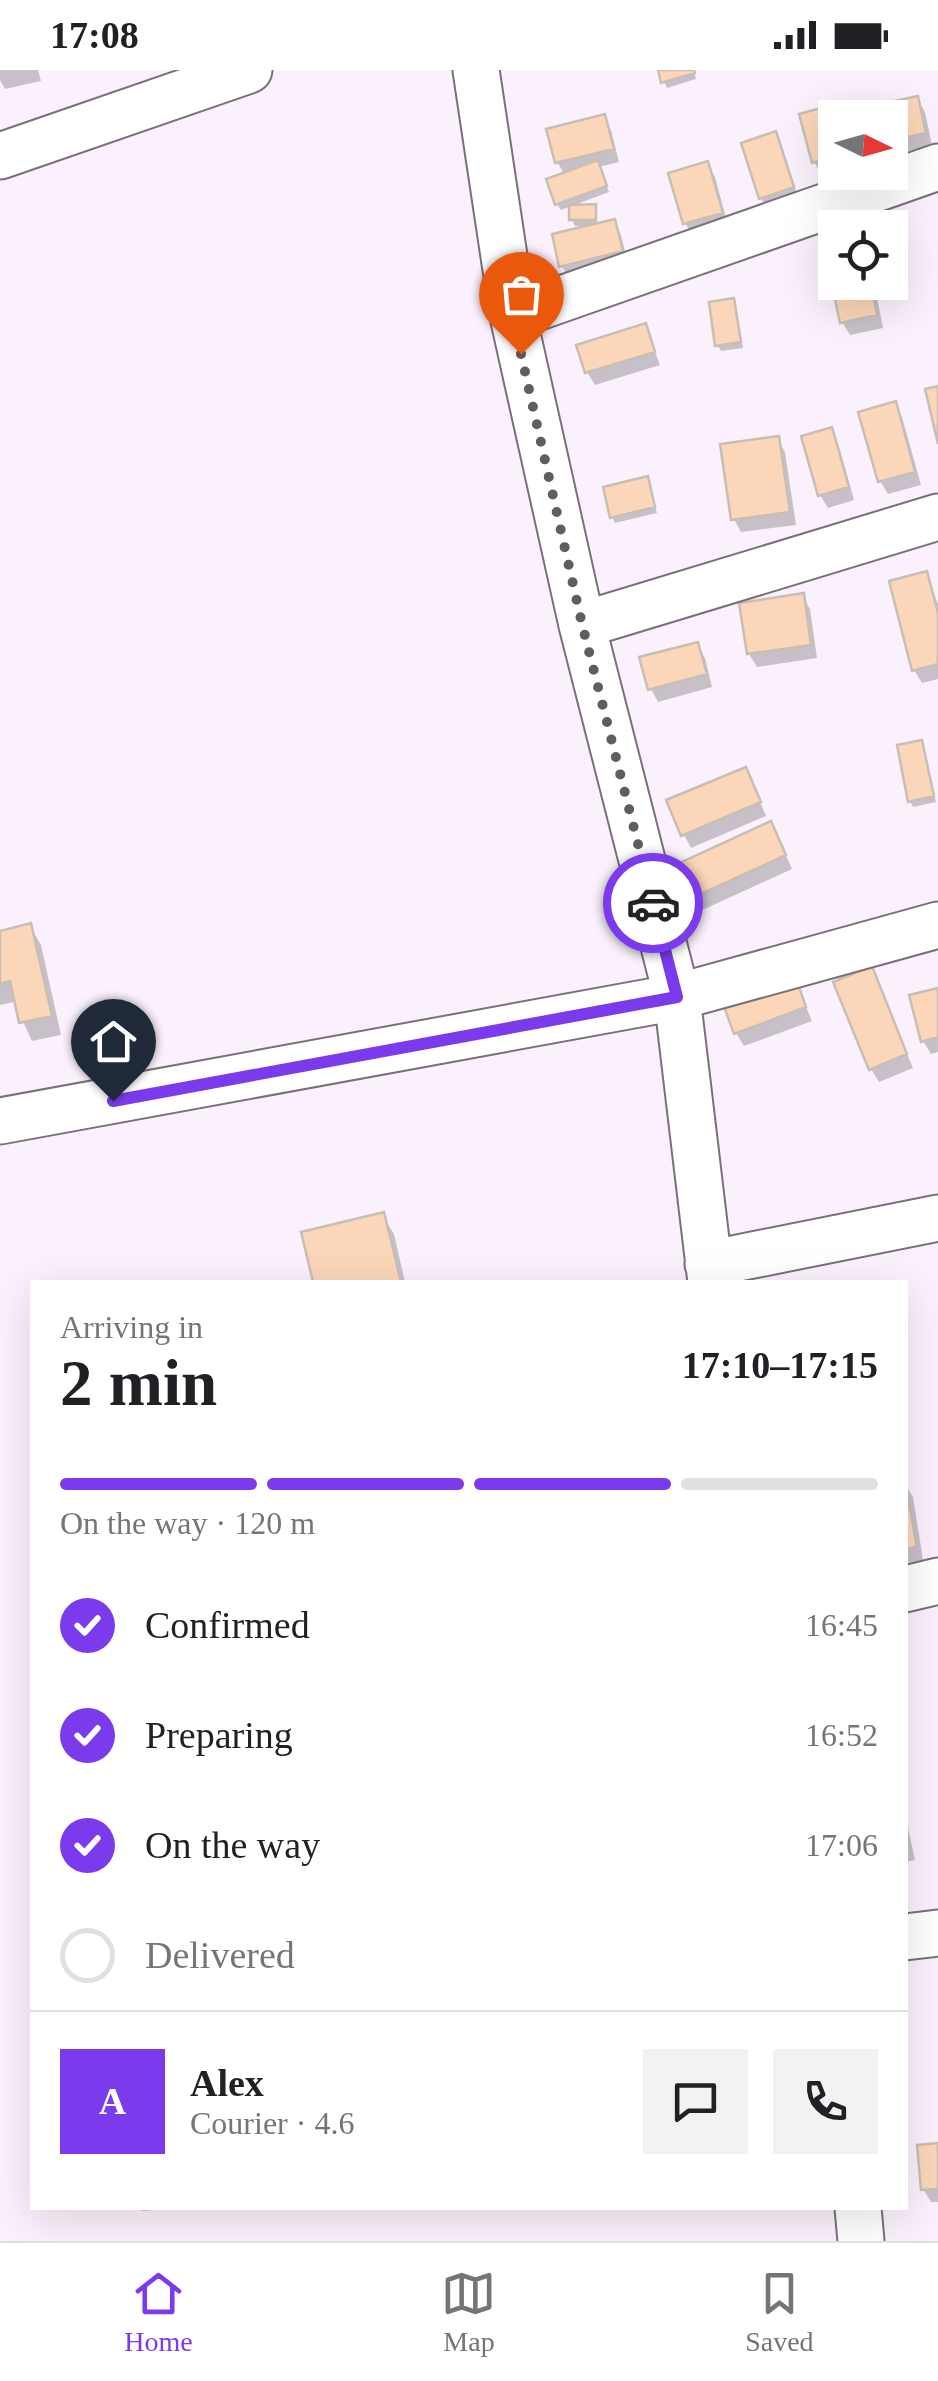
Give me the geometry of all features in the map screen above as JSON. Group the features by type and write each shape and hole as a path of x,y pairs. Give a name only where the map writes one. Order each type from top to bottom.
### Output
{"street":[{"path":"0,156 249,70"},
{"path":"476,70 512,316 582,624 677,997 709,1273 938,1218"},
{"path":"512,316 938,166"},
{"path":"582,624 938,516"},
{"path":"0,1122 677,997 938,924"},
{"path":"908,1588 938,1581"},
{"path":"908,1937 938,1933"},
{"path":"858,2210 860,2241"}],"building":[{"path":"658,70 694,70 695,73 661,83"},
{"path":"918,96 926,133 908,137 908,100 899,100"},
{"path":"818,109 818,161 812,163 799,114"},
{"path":"605,114 614,149 555,163 546,129"},
{"path":"776,131 794,187 759,199 741,143"},
{"path":"598,160 607,186 555,205 546,179"},
{"path":"708,161 723,213 683,224 668,173"},
{"path":"596,204 596,220 569,220 569,205"},
{"path":"615,219 623,251 559,267 552,234"},
{"path":"734,298 741,342 715,346 709,302"},
{"path":"835,300 874,300 877,315 840,323"},
{"path":"646,323 655,352 585,373 576,345"},
{"path":"938,386 938,444 925,389"},
{"path":"896,401 915,472 878,482 858,412"},
{"path":"832,427 849,487 818,496 801,436"},
{"path":"779,436 790,512 731,520 720,444"},
{"path":"648,476 655,507 610,518 603,487"},
{"path":"927,571 938,613 938,664 912,671 889,581"},
{"path":"804,593 811,645 747,654 739,603"},
{"path":"698,642 707,674 648,690 639,657"},
{"path":"922,740 934,796 908,802 897,745"},
{"path":"746,767 761,802 681,836 666,800"},
{"path":"771,821 786,855 677,905 662,871"},
{"path":"31,923 52,1016 19,1023 10,981 0,984 0,931"},
{"path":"872,966 907,1054 869,1070 833,982"},
{"path":"795,975 806,1007 734,1034 722,1001"},
{"path":"938,988 938,1037 921,1042 909,995"},
{"path":"384,1212 401,1280 313,1280 301,1232"},
{"path":"908,1498 917,1547 908,1548"},
{"path":"938,2143 938,2189 921,2190 917,2145"}],"way so far":[{"path":"521,354 582,624 653,903"}],"route":[{"path":"113,1101 677,997 653,903"}]}
